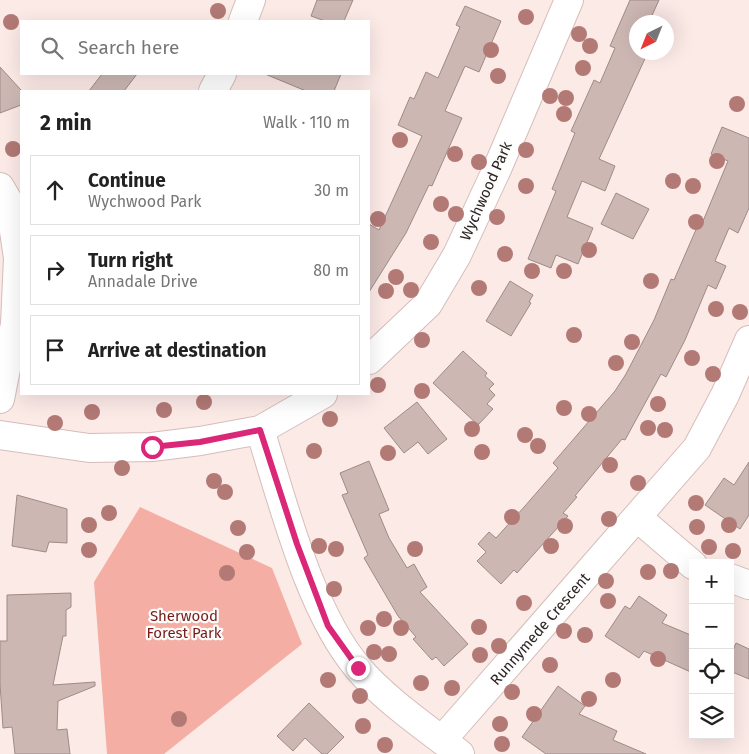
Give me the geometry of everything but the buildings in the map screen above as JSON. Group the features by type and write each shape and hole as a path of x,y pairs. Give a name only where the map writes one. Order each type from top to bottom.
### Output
{"street":[{"path":"243,20 251,0"},
{"name":"Wychwood Park","path":"370,359 428,304 457,255 497,169 569,0"},
{"path":"214,90 221,75"},
{"path":"0,399 15,315 18,258 10,197"},
{"name":"Runnymede Crescent","path":"451,747 638,518 698,448 726,395 749,340"},
{"path":"0,435 88,448 200,442 260,430 321,395"},
{"path":"260,430 297,544 328,626 358,668 451,747"},
{"path":"638,518 689,562"},
{"path":"734,579 749,585"}],"green space":[{"name":"Sherwood Forest Park","path":"140,507 272,568 302,644 164,754 107,754 94,582"}],"route":[{"path":"152,447 200,442 260,430 297,544 328,626 358,668"}]}
